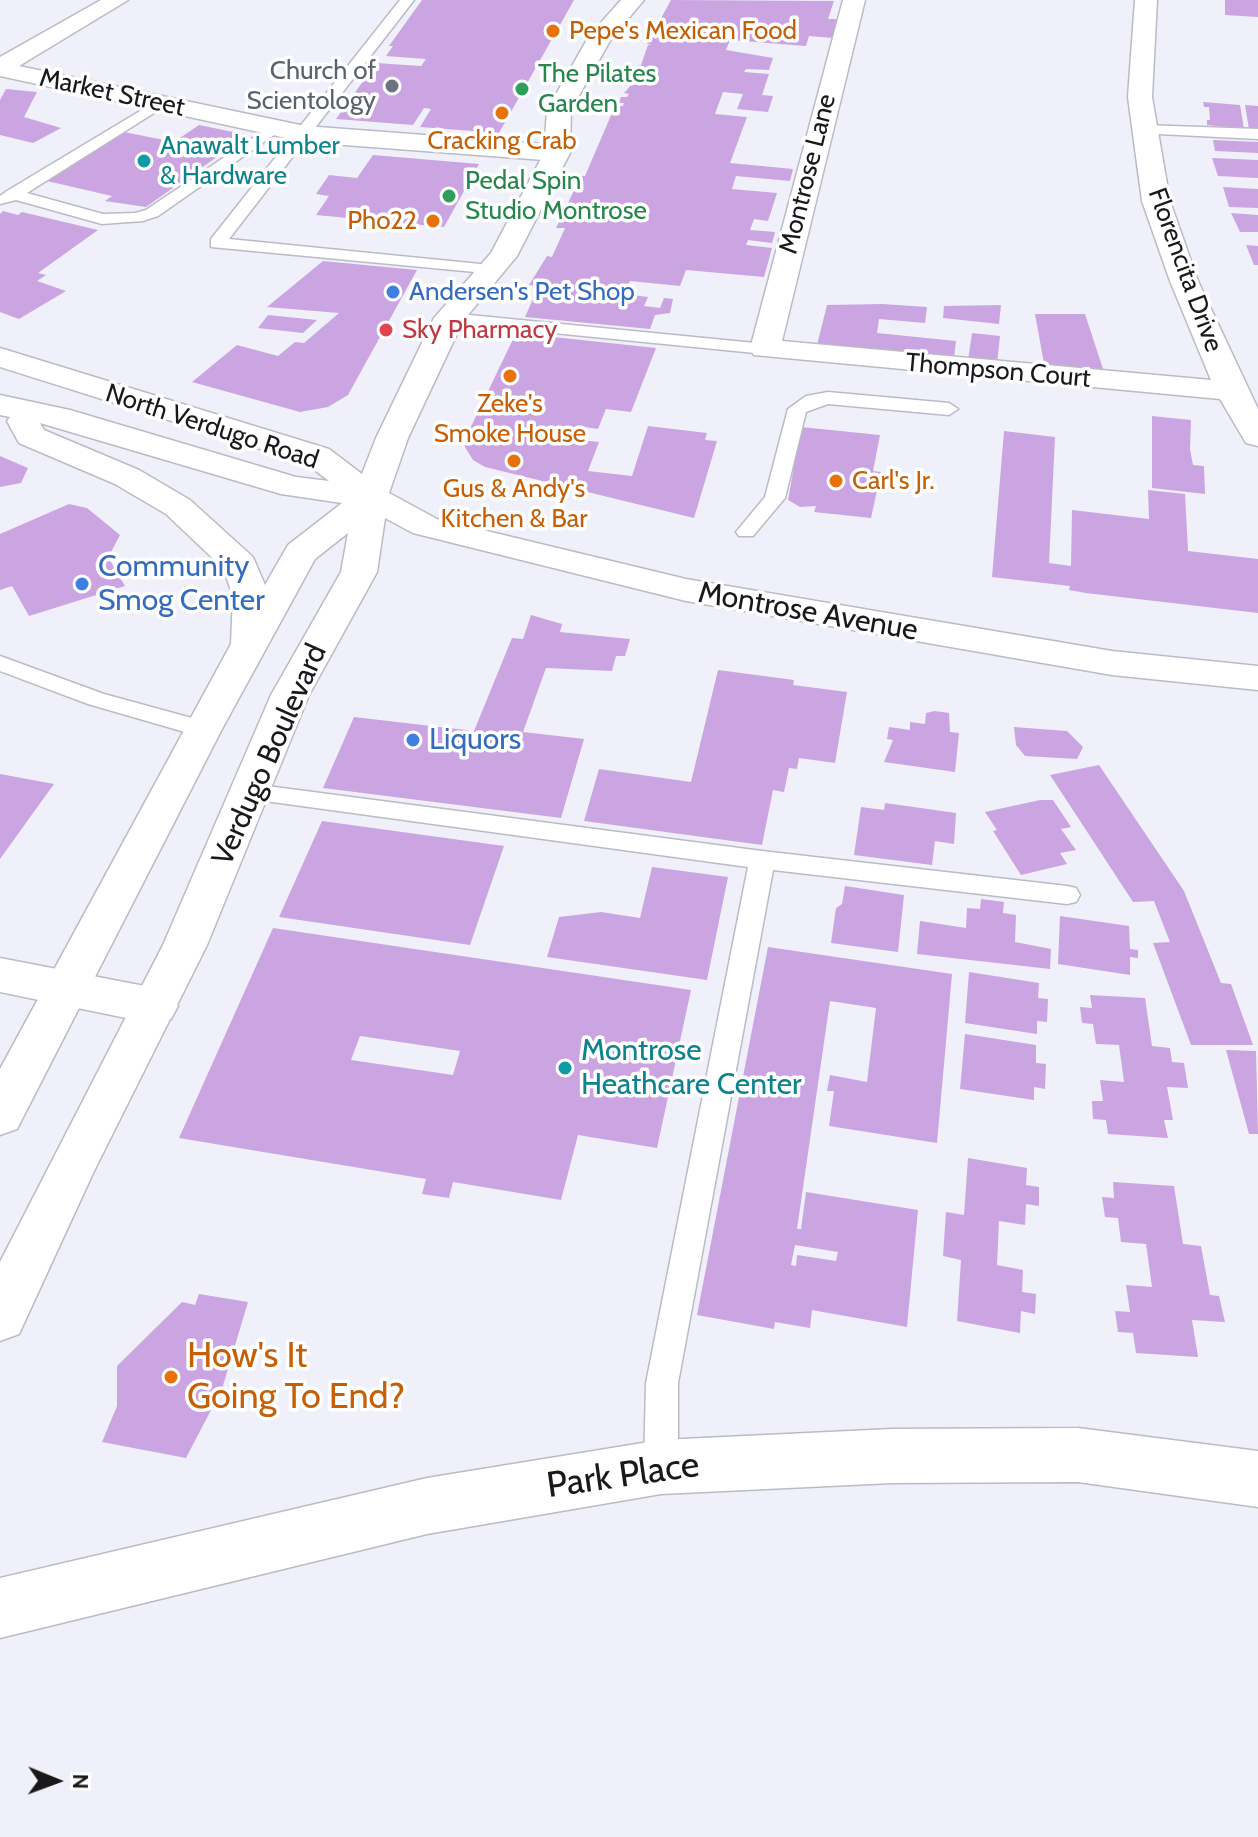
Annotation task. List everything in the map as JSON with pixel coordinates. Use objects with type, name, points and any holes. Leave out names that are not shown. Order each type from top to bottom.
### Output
[{"type":"street","points":[[0,68],[117,0]]},
{"type":"street","points":[[371,497],[392,438],[449,318],[503,256],[557,153],[559,110],[601,36],[633,0]]},
{"type":"street","name":"Montrose Lane","points":[[765,349],[854,0]]},
{"type":"street","name":"Florencita Drive","points":[[1146,0],[1139,66],[1143,130],[1160,214],[1184,281],[1231,391],[1258,435]]},
{"type":"street","name":"Market Street","points":[[0,68],[305,134],[557,153]]},
{"type":"street","name":"Thompson Court","points":[[765,349],[1231,391]]},
{"type":"street","name":"North Verdugo Road","points":[[0,357],[317,456],[371,497]]},
{"type":"street","points":[[65,379],[9,408],[31,436],[127,477],[178,507],[213,536],[240,565],[251,596],[250,645]]},
{"type":"street","name":"North Verdugo Road","points":[[9,408],[59,417],[293,487],[371,497]]},
{"type":"street","name":"Verdugo Boulevard","points":[[0,1115],[202,729],[301,553],[371,497]]},
{"type":"street","name":"Verdugo Boulevard","points":[[0,1317],[71,1168],[155,1006],[252,792],[290,695],[359,572],[371,497]]},
{"type":"street","name":"Montrose Avenue","points":[[371,497],[425,526],[686,590],[1097,661],[1258,678]]},
{"type":"street","points":[[0,975],[155,1006]]},
{"type":"street","name":"Park Place","points":[[0,1608],[427,1506],[661,1467],[892,1456],[1078,1455],[1258,1479]]},
{"type":"lane","points":[[407,0],[217,243],[490,270]]},
{"type":"lane","points":[[6,198],[160,103]]},
{"type":"lane","points":[[6,198],[102,219],[137,218],[152,213],[277,128]]},
{"type":"lane","points":[[1143,130],[1258,134]]},
{"type":"lane","points":[[449,318],[765,349]]},
{"type":"lane","points":[[746,532],[775,498],[797,409],[813,400],[828,398],[949,409]]},
{"type":"lane","points":[[0,663],[96,699],[202,729]]},
{"type":"lane","points":[[252,792],[762,860],[1067,895]]},
{"type":"lane","points":[[661,1467],[662,1383],[762,860]]},
{"type":"building","points":[[422,0],[574,0],[499,133],[420,127],[431,109],[424,108],[413,125],[336,119],[376,63],[421,66],[426,59],[386,56],[393,46],[389,46]]},
{"type":"building","points":[[671,0],[834,1],[828,19],[838,19],[833,38],[809,36],[806,46],[730,40],[726,50],[773,58],[769,70],[746,69],[744,72],[769,74],[762,95],[773,96],[768,112],[737,109],[743,94],[723,92],[715,114],[747,117],[730,163],[793,169],[790,181],[736,176],[732,189],[777,193],[768,221],[754,219],[750,230],[775,232],[772,243],[748,240],[746,245],[772,248],[764,277],[686,270],[680,286],[630,281],[624,294],[648,297],[644,306],[660,308],[664,298],[673,299],[670,313],[655,315],[650,329],[525,317],[539,286],[529,285],[547,256],[552,257],[565,228],[556,228],[581,176],[585,176],[615,106],[623,106],[624,103],[619,103],[621,97],[627,97],[629,94],[624,93],[632,84],[626,84],[631,76],[636,76],[637,65],[641,65],[648,45],[652,44],[647,44]]},
{"type":"building","points":[[1225,0],[1258,0],[1258,17],[1225,15]]},
{"type":"building","points":[[6,89],[37,92],[24,117],[61,128],[33,143],[0,135],[0,100]]},
{"type":"building","points":[[1203,102],[1240,105],[1244,129],[1207,125],[1207,120],[1210,120],[1209,107],[1204,107]]},
{"type":"building","points":[[1245,105],[1258,106],[1258,129],[1249,129]]},
{"type":"building","name":"Anawalt Lumber & Hardware","points":[[199,125],[248,135],[146,207],[105,201],[112,196],[47,181],[124,132],[174,142]]},
{"type":"building","points":[[1213,140],[1258,142],[1258,153],[1215,151]]},
{"type":"building","points":[[373,155],[479,164],[444,227],[316,215],[329,196],[316,194],[329,175],[357,178]]},
{"type":"building","points":[[1212,158],[1258,160],[1258,178],[1218,176]]},
{"type":"building","points":[[1223,187],[1258,189],[1258,208],[1229,207]]},
{"type":"building","name":"Anawalt Lumber & Hardware","points":[[3,211],[18,215],[22,212],[98,230],[38,273],[46,275],[37,281],[66,291],[19,319],[0,312],[0,214]]},
{"type":"building","points":[[1231,213],[1258,215],[1258,232],[1240,232]]},
{"type":"building","points":[[1246,245],[1258,246],[1258,265],[1254,265]]},
{"type":"building","points":[[323,261],[417,270],[348,395],[328,407],[300,412],[192,382],[237,345],[278,356],[295,342],[304,343],[339,313],[267,307]]},
{"type":"building","points":[[827,305],[927,307],[925,323],[879,319],[877,333],[956,341],[954,358],[817,345]]},
{"type":"building","points":[[1001,305],[999,324],[943,318],[944,306]]},
{"type":"building","points":[[1035,314],[1085,314],[1104,372],[1045,369]]},
{"type":"building","points":[[268,315],[317,320],[303,333],[258,328]]},
{"type":"building","points":[[516,333],[656,348],[631,412],[606,409],[598,429],[584,427],[579,440],[599,442],[588,471],[632,476],[648,426],[707,433],[705,440],[717,441],[694,518],[485,467],[473,460],[465,447],[466,437]]},
{"type":"building","points":[[972,333],[1000,336],[997,363],[968,360]]},
{"type":"building","points":[[1152,416],[1191,420],[1193,465],[1204,466],[1205,494],[1152,488]]},
{"type":"building","name":"Carl's Jr.","points":[[801,427],[880,435],[873,471],[881,472],[871,518],[814,512],[816,506],[800,507],[788,500]]},
{"type":"building","points":[[1004,431],[1055,437],[1049,563],[1071,566],[1072,510],[1149,519],[1148,490],[1185,494],[1188,551],[1258,559],[1258,613],[1086,593],[1069,590],[1070,586],[992,577]]},
{"type":"building","points":[[0,456],[28,468],[21,483],[0,487]]},
{"type":"building","points":[[69,504],[87,508],[120,535],[111,552],[113,555],[108,557],[125,586],[29,616],[12,586],[0,590],[0,534]]},
{"type":"building","points":[[531,615],[562,624],[560,632],[630,639],[625,656],[616,656],[612,671],[546,668],[523,732],[584,739],[561,818],[323,788],[354,717],[474,731],[512,638],[523,639]]},
{"type":"building","points":[[718,670],[794,680],[793,685],[847,692],[835,763],[799,758],[797,769],[789,768],[784,792],[773,790],[762,845],[584,821],[599,769],[691,782]]},
{"type":"building","points":[[926,713],[949,713],[950,732],[959,733],[955,772],[884,762],[893,740],[887,739],[889,727],[910,730],[910,722],[925,724]]},
{"type":"building","points":[[1014,727],[1067,731],[1083,747],[1077,759],[1025,756],[1016,745]]},
{"type":"building","points":[[1099,765],[1184,891],[1221,983],[1231,984],[1253,1045],[1191,1045],[1153,943],[1170,942],[1154,901],[1133,902],[1050,775]]},
{"type":"building","points":[[0,774],[54,784],[0,859]]},
{"type":"building","points":[[1053,800],[1071,827],[1061,829],[1076,850],[1060,853],[1067,864],[1021,875],[993,831],[997,830],[985,812]]},
{"type":"building","points":[[885,803],[956,813],[954,844],[935,841],[932,865],[854,855],[861,807],[884,810]]},
{"type":"building","points":[[322,821],[504,846],[470,945],[279,917]]},
{"type":"building","points":[[652,867],[728,877],[707,980],[547,957],[559,917],[601,912],[640,918]]},
{"type":"building","points":[[845,886],[904,895],[898,952],[831,943],[836,908],[842,904]]},
{"type":"building","points":[[981,899],[1004,902],[1003,913],[1016,915],[1015,942],[1051,949],[1050,969],[917,954],[920,921],[966,928],[967,908],[980,909]]},
{"type":"building","points":[[1060,916],[1129,926],[1130,949],[1138,950],[1138,958],[1130,957],[1130,975],[1058,964]]},
{"type":"building","name":"Montrose Heathcare Center","points":[[273,928],[691,990],[657,1148],[578,1135],[561,1200],[453,1182],[449,1198],[422,1194],[426,1179],[179,1138]],"holes":[[[360,1036],[460,1051],[453,1075],[351,1060]]]},
{"type":"building","points":[[768,947],[952,974],[937,1143],[829,1126],[834,1091],[827,1091],[830,1075],[867,1082],[876,1008],[830,1001],[797,1229],[801,1229],[806,1192],[918,1210],[907,1327],[812,1310],[810,1328],[775,1322],[774,1329],[697,1315]],"holes":[[[795,1245],[838,1252],[836,1261],[797,1255],[796,1266],[791,1265]]]},
{"type":"building","points":[[969,972],[1039,983],[1038,998],[1048,999],[1047,1022],[1037,1021],[1037,1034],[965,1023]]},
{"type":"building","points":[[1090,995],[1145,998],[1152,1046],[1170,1048],[1172,1062],[1184,1063],[1188,1088],[1167,1087],[1173,1120],[1164,1120],[1168,1138],[1108,1134],[1106,1120],[1093,1119],[1092,1101],[1103,1101],[1100,1080],[1124,1082],[1119,1045],[1096,1044],[1093,1024],[1082,1023],[1080,1007],[1092,1008]]},
{"type":"building","points":[[965,1034],[1036,1045],[1036,1063],[1046,1064],[1045,1089],[1034,1087],[1034,1100],[960,1089]]},
{"type":"building","points":[[1226,1050],[1256,1051],[1258,1134],[1249,1134]]},
{"type":"building","points":[[968,1158],[1027,1168],[1026,1185],[1039,1187],[1039,1206],[1026,1204],[1025,1225],[999,1221],[997,1265],[1023,1270],[1022,1292],[1036,1294],[1035,1314],[1021,1311],[1020,1333],[957,1321],[961,1260],[943,1256],[946,1212],[964,1215]]},
{"type":"building","points":[[1113,1182],[1174,1186],[1183,1244],[1201,1246],[1210,1295],[1219,1296],[1225,1322],[1192,1320],[1198,1357],[1136,1353],[1133,1333],[1118,1332],[1115,1311],[1130,1312],[1126,1285],[1152,1287],[1146,1244],[1121,1242],[1118,1218],[1105,1217],[1102,1197],[1114,1198]]},
{"type":"building","name":"How's It Going To End?","points":[[199,1294],[248,1302],[222,1389],[186,1458],[102,1442],[117,1406],[117,1366],[182,1302],[195,1305]]},
{"type":"place","name":"Pepe's Mexican Food","points":[[553,31]]},
{"type":"place","name":"Church of Scientology","points":[[392,86]]},
{"type":"place","name":"The Pilates Garden","points":[[522,89]]},
{"type":"place","name":"Cracking Crab","points":[[502,113]]},
{"type":"place","name":"Anawalt Lumber & Hardware","points":[[144,161]]},
{"type":"place","name":"Pedal Spin Studio Montrose","points":[[449,196]]},
{"type":"place","name":"Pho22","points":[[433,221]]},
{"type":"place","name":"Andersen's Pet Shop","points":[[393,292]]},
{"type":"place","name":"Sky Pharmacy","points":[[386,330]]},
{"type":"place","name":"Zeke's Smoke House","points":[[510,376]]},
{"type":"place","name":"Gus & Andy's Kitchen & Bar","points":[[514,461]]},
{"type":"place","name":"Carl's Jr.","points":[[836,481]]},
{"type":"place","name":"Community Smog Center","points":[[82,584]]},
{"type":"place","name":"Liquors","points":[[413,740]]},
{"type":"place","name":"Montrose Heathcare Center","points":[[565,1068]]},
{"type":"place","name":"How's It Going To End?","points":[[171,1377]]}]
